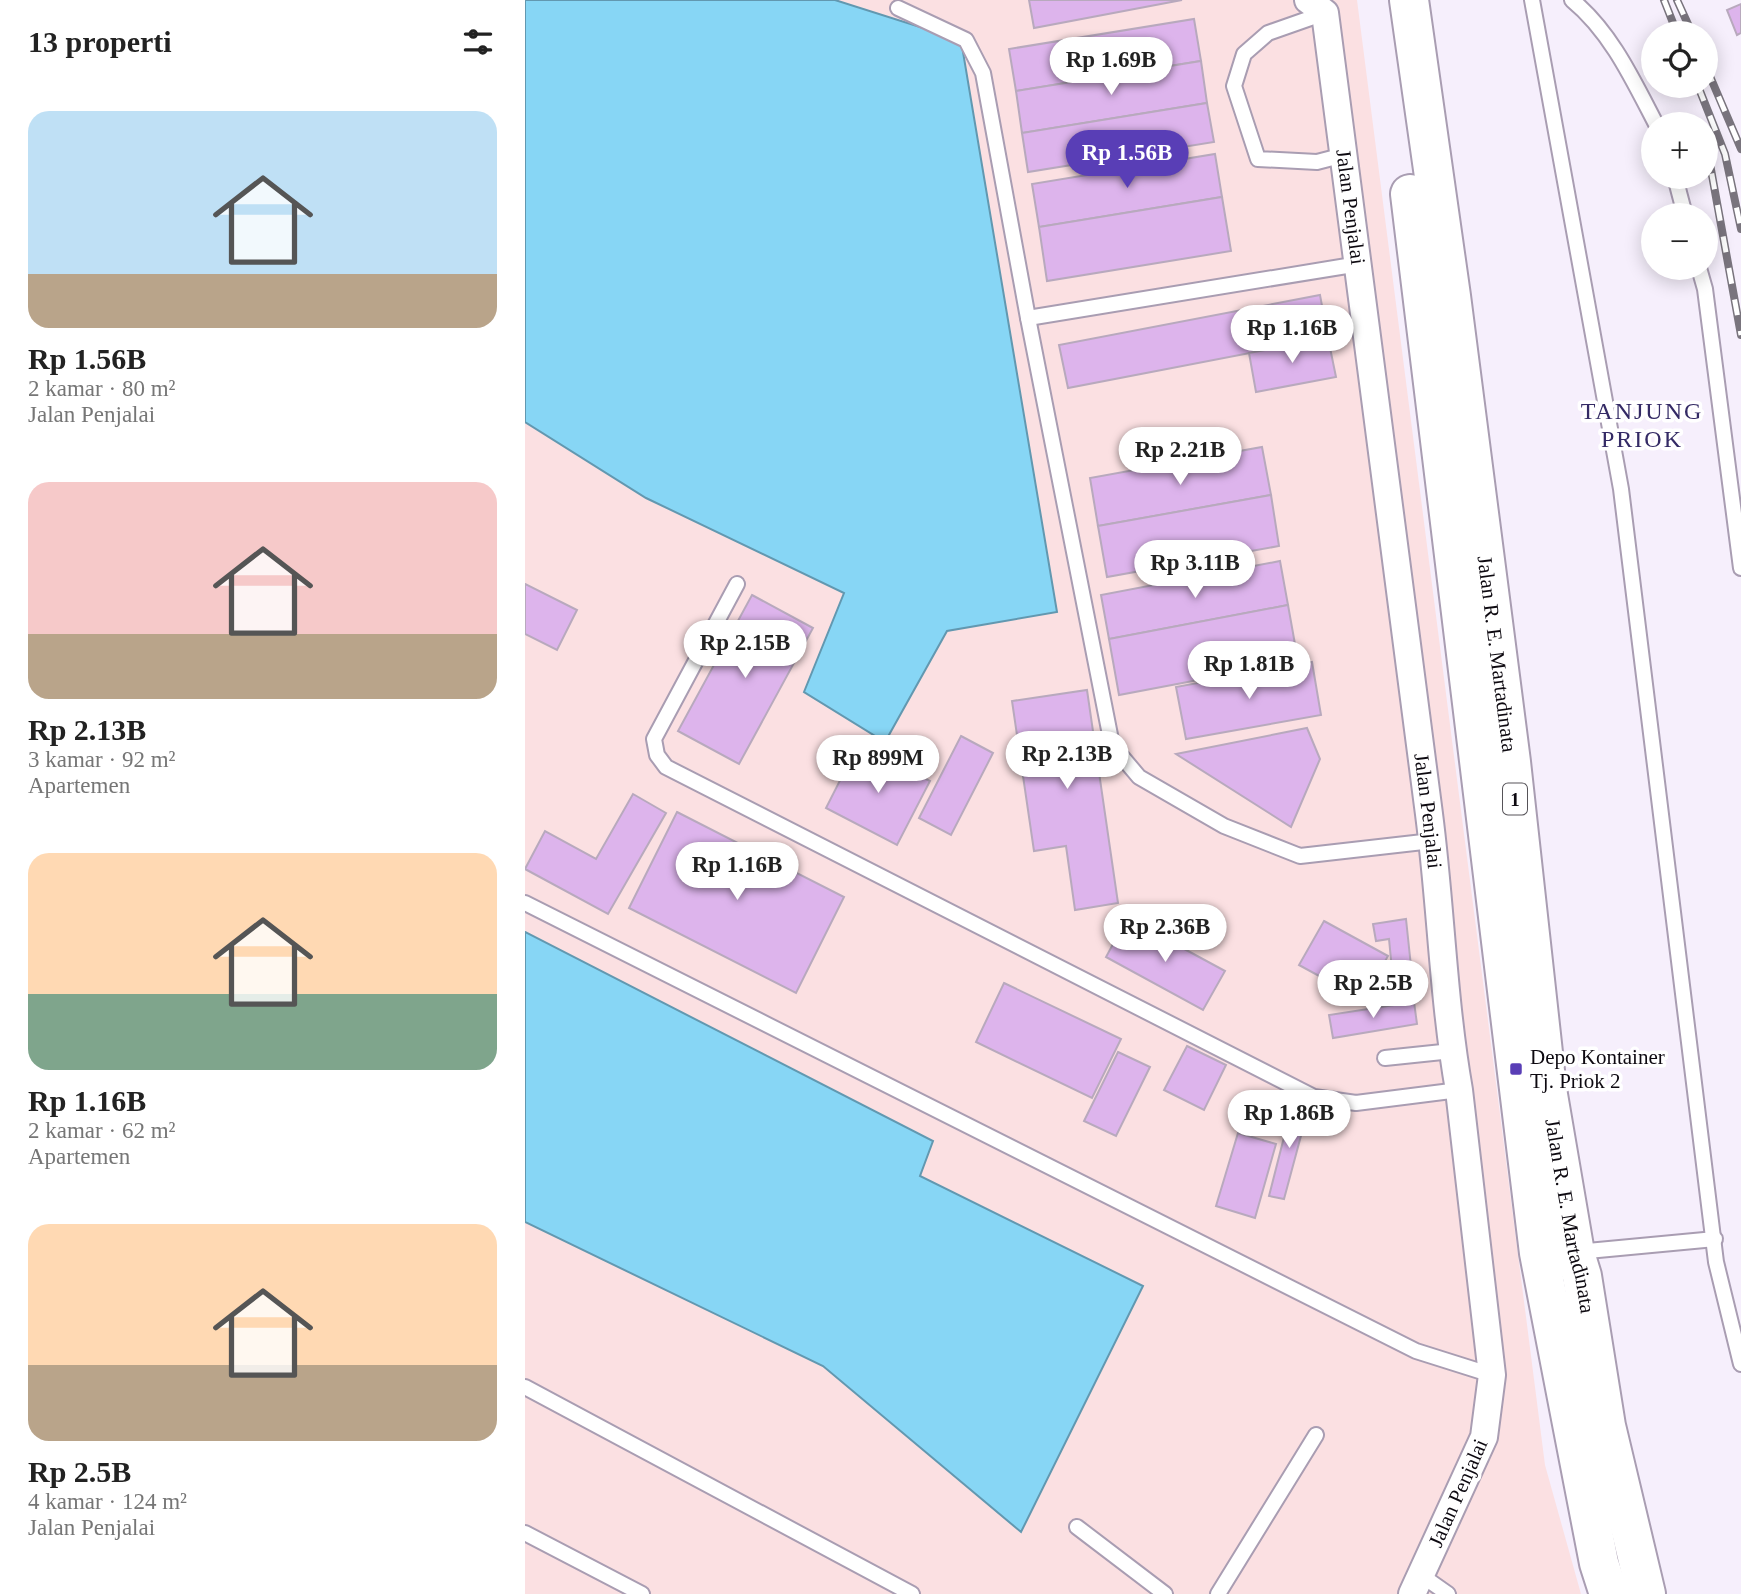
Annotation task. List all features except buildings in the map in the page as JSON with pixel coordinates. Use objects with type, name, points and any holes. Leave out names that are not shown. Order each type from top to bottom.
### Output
[{"type":"highway","name":"Jalan R. E. Martadinata","points":[[1384,0],[1462,610],[1557,1253],[1599,1563],[1609,1594]]},
{"type":"highway","name":"Jalan R. E. Martadinata","points":[[1409,0],[1451,296],[1511,762],[1547,1089],[1557,1253],[1582,1276],[1606,1426],[1646,1594]]},
{"type":"street","name":"Jalan Penjalai","points":[[1319,4],[1359,264],[1432,841],[1452,1051],[1459,1090],[1492,1375],[1485,1437],[1417,1585]]},
{"type":"lane","points":[[1532,0],[1621,489],[1716,1262],[1741,1364]]},
{"type":"lane","points":[[1572,0],[1585,11],[1625,63],[1650,112]]},
{"type":"lane","points":[[1319,4],[1268,33],[1244,54],[1234,86],[1258,159],[1317,162],[1344,155]]},
{"type":"lane","points":[[898,8],[966,40],[983,73],[1112,745],[1139,777],[1224,826],[1300,856],[1432,841]]},
{"type":"lane","points":[[1028,318],[1359,264]]},
{"type":"lane","points":[[1702,280],[1741,568]]},
{"type":"lane","points":[[737,584],[654,739],[657,755],[666,767],[1314,1097],[1356,1103],[1459,1090]]},
{"type":"lane","points":[[525,903],[1416,1350],[1492,1375]]},
{"type":"lane","points":[[1385,1058],[1452,1051]]},
{"type":"lane","points":[[1557,1253],[1715,1239]]},
{"type":"lane","points":[[525,1387],[912,1594]]},
{"type":"lane","points":[[1218,1594],[1316,1435]]},
{"type":"lane","points":[[1077,1527],[1165,1594]]},
{"type":"lane","points":[[525,1533],[642,1594]]},
{"type":"lane","points":[[1417,1585],[1448,1594]]},
{"type":"shaded area","points":[[835,0],[1357,0],[1545,1465],[1581,1594],[525,1594],[525,1222],[823,1366],[1020,1531],[1143,1286],[920,1175],[933,1140],[525,932],[525,422],[646,498],[845,593],[804,692],[885,742],[947,630],[1057,611]]},
{"type":"water","points":[[525,0],[835,0],[961,40],[1057,612],[947,631],[885,742],[804,692],[844,593],[646,498],[525,422]]},
{"type":"water","points":[[525,932],[933,1141],[920,1176],[1143,1286],[1021,1532],[823,1366],[525,1222]]},
{"type":"railway","points":[[1664,0],[1672,21]]},
{"type":"railway","points":[[1677,0],[1687,21]]},
{"type":"railway","points":[[1718,95],[1741,149]]},
{"type":"railway","points":[[1703,98],[1725,154],[1741,229]]},
{"type":"railway","points":[[1715,189],[1741,335]]},
{"type":"place","name":"Depo Kontainer Tj. Priok 2","points":[[1516,1069]]},
{"type":"district","name":"TANJUNG PRIOK","points":[[1642,425]]}]
